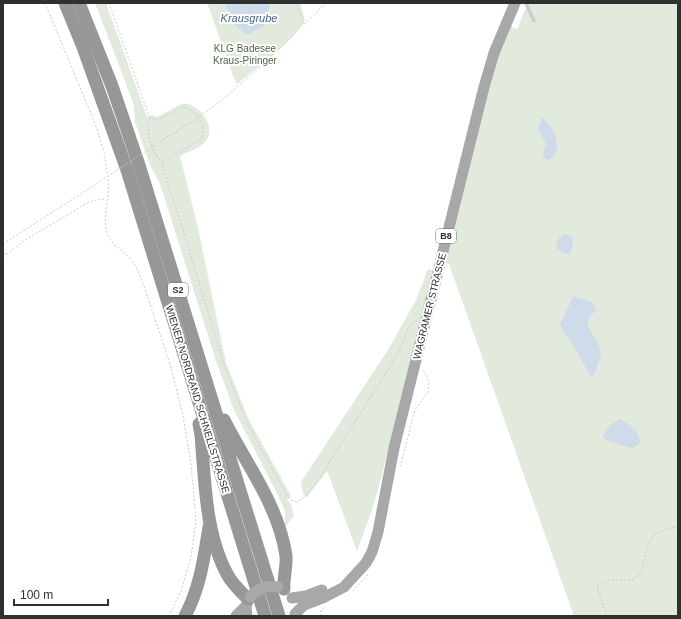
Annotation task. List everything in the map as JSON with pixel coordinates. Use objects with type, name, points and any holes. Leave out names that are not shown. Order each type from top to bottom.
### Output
[{"type":"highway","name":"WIENER NORDRAND SCHNELLSTRASSE","points":[[65,3],[83,46],[127,170],[279,616]]},
{"type":"highway","name":"WIENER NORDRAND SCHNELLSTRASSE","points":[[79,3],[112,86],[138,162],[266,616]]},
{"type":"highway","points":[[248,605],[230,580],[225,570],[210,522],[201,435],[197,414],[204,397],[220,408],[228,427],[268,500],[278,525],[284,550],[286,565],[283,580],[285,591]]},
{"type":"highway","points":[[185,616],[196,592],[201,575],[210,522]]},
{"type":"main road","name":"WAGRAMER STRASSE","points":[[324,593],[344,587],[366,563],[372,552],[378,532],[388,474],[484,87],[494,53],[515,3]]},
{"type":"main road","name":"B8","points":[[236,616],[248,605],[254,592],[261,587],[270,586],[306,596],[324,593]]},
{"type":"main road","name":"B8","points":[[285,591],[294,606],[294,615]]},
{"type":"main road","name":"B8","points":[[294,615],[304,605],[324,593]]},
{"type":"lane","points":[[526,3],[534,21]]},
{"type":"path","points":[[45,3],[96,126],[104,152],[109,185],[105,220],[107,234],[113,243],[129,257],[149,300],[171,367],[183,415],[191,463],[196,522],[191,557],[181,591],[169,616]]},
{"type":"path","points":[[109,3],[149,116],[157,120],[183,107],[190,109],[203,126],[201,139],[162,162]]},
{"type":"path","points":[[296,3],[304,25]]},
{"type":"path","points":[[3,244],[197,118],[239,86],[285,45],[326,3]]},
{"type":"path","points":[[151,118],[148,124],[149,138],[156,156],[162,162],[224,364],[247,423],[291,500],[297,502],[305,497],[317,482],[400,352],[408,328],[416,320],[425,321]]},
{"type":"path","points":[[3,257],[24,241],[85,204],[99,199],[107,200]]},
{"type":"path","points":[[3,249],[6,254]]},
{"type":"path","points":[[607,616],[598,591],[598,585],[607,579],[624,581],[636,578],[642,571],[647,547],[653,536],[659,532],[678,526]]},
{"type":"green space","points":[[95,3],[106,3],[147,117],[153,115],[156,117],[180,105],[187,104],[198,109],[209,125],[208,136],[205,142],[197,148],[180,156],[198,228],[226,363],[249,420],[291,496],[287,499],[291,504],[294,516],[285,527],[285,511],[234,410],[218,367],[160,184],[150,165],[135,122],[134,106]]},
{"type":"green space","name":"KLG Badesee Kraus-Piringer","points":[[207,3],[225,3],[233,22],[247,35],[270,5],[269,3],[300,3],[305,20],[283,47],[237,84]]},
{"type":"green space","points":[[528,3],[678,3],[678,616],[574,616],[449,264],[445,263],[487,88],[508,25],[517,29]]},
{"type":"green space","points":[[428,269],[432,271],[428,294],[380,482],[373,507],[357,551],[327,471],[307,497],[303,494],[301,482],[388,350],[416,300]]},
{"type":"water","name":"Krausgrube","points":[[225,3],[269,3],[270,5],[263,27],[247,35],[233,22]]},
{"type":"water","points":[[542,117],[553,131],[557,143],[556,152],[551,159],[548,160],[544,158],[543,154],[546,144],[538,129]]},
{"type":"water","points":[[564,234],[572,236],[573,245],[569,255],[563,253],[557,248],[558,240]]},
{"type":"water","points":[[573,297],[591,303],[594,305],[596,311],[590,316],[588,321],[591,332],[600,348],[601,356],[596,371],[591,377],[560,325]]},
{"type":"water","points":[[621,419],[637,432],[640,442],[638,445],[632,448],[607,441],[603,435],[611,426]]}]
